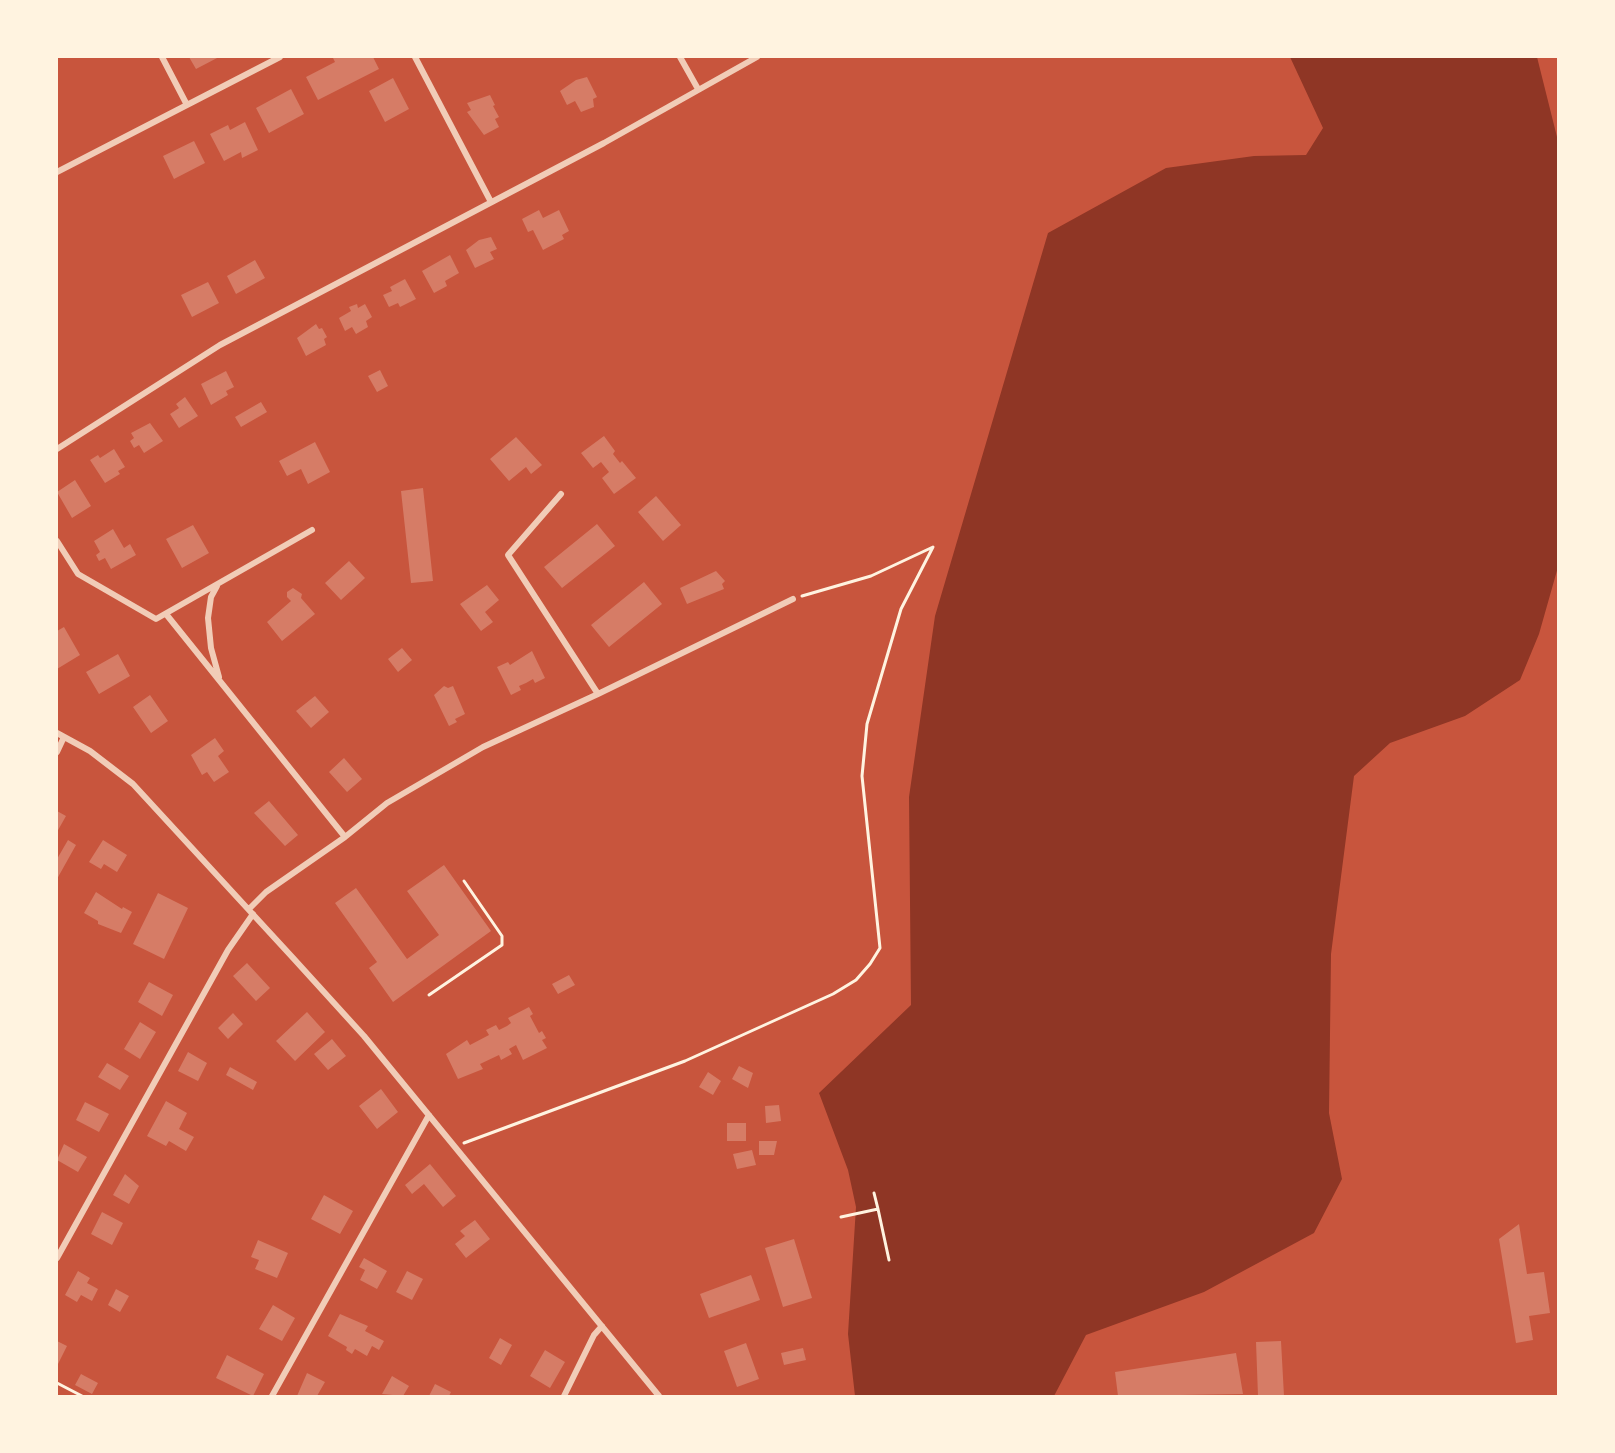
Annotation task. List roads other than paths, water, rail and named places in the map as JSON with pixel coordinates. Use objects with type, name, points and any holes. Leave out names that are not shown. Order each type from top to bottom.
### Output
[{"type":"street","points":[[162,57],[187,105]]},
{"type":"street","points":[[57,172],[280,57]]},
{"type":"street","points":[[415,57],[491,202]]},
{"type":"street","points":[[680,57],[698,89]]},
{"type":"street","points":[[57,449],[220,345],[604,143],[757,57]]},
{"type":"street","points":[[561,494],[508,555],[598,694]]},
{"type":"street","points":[[57,541],[78,574],[156,619],[312,530]]},
{"type":"street","points":[[218,584],[211,597],[208,618],[211,648],[220,681]]},
{"type":"street","points":[[57,1258],[228,950],[266,892],[345,837],[387,803],[483,747],[598,694],[793,598]]},
{"type":"street","points":[[166,614],[345,837]]},
{"type":"street","points":[[57,733],[90,751],[133,784],[364,1036],[659,1396]]},
{"type":"street","points":[[57,752],[64,737]]},
{"type":"street","points":[[272,1396],[429,1115]]},
{"type":"street","points":[[564,1396],[602,1326]]}]
